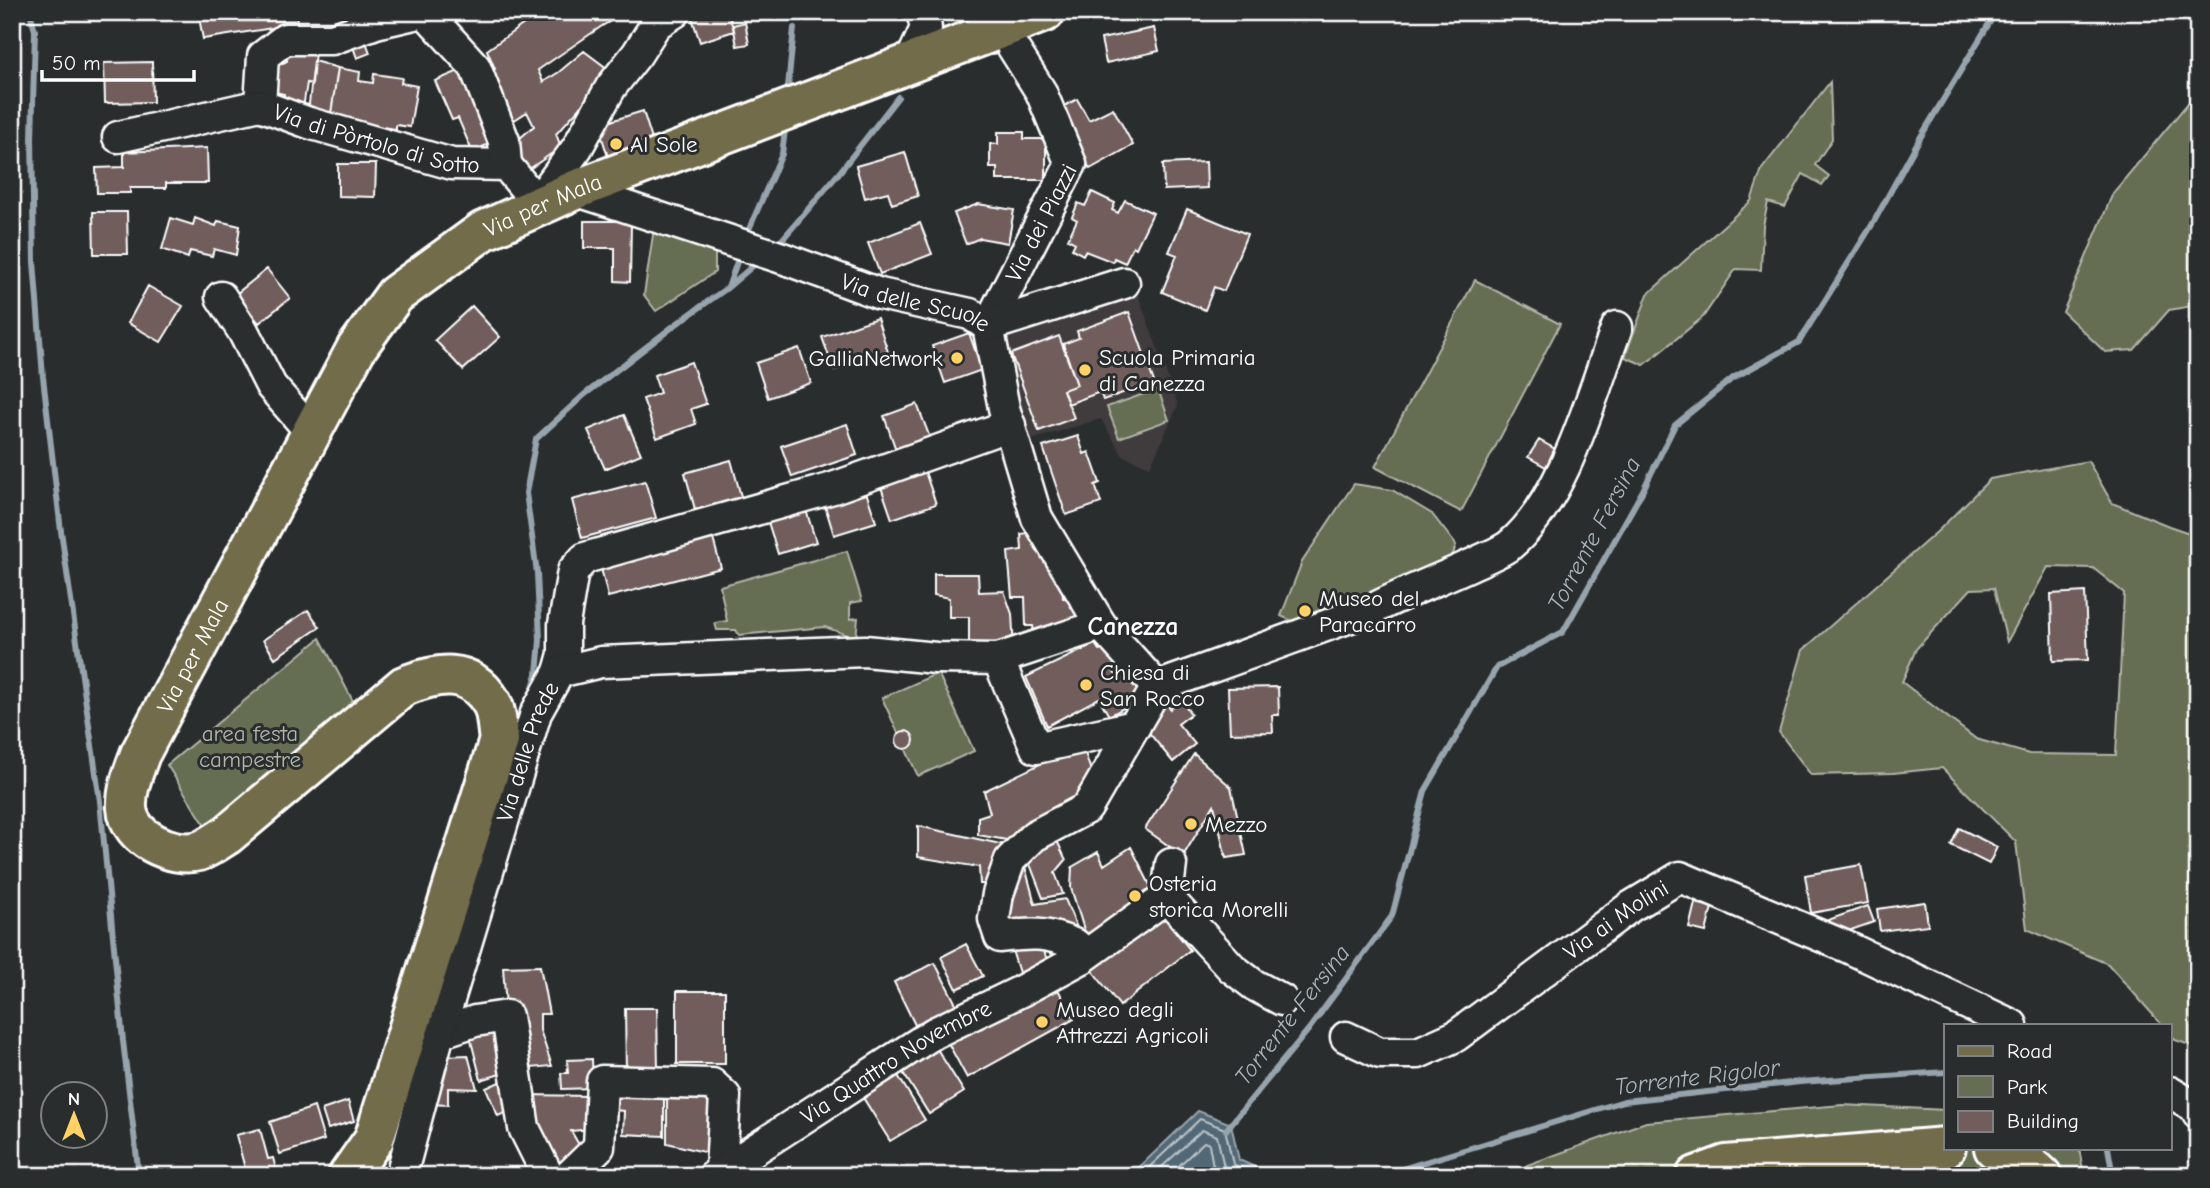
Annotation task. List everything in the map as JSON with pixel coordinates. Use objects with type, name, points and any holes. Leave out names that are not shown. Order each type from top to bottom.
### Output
[{"type":"main road","name":"Via per Mala","points":[[348,1176],[374,1139],[499,740],[492,704],[476,685],[457,676],[431,675],[404,686],[227,835],[200,851],[176,853],[153,844],[138,831],[127,810],[130,784],[139,754],[310,430],[356,349],[395,295],[483,231],[575,190],[1045,12]]},
{"type":"main road","points":[[1696,1176],[1726,1165],[1944,1147]]},
{"type":"main road","points":[[2001,1150],[2014,1154],[2042,1176]]},
{"type":"street","name":"Via di Pòrtolo di Sotto","points":[[506,165],[452,164],[309,123],[260,105],[263,56],[285,39],[332,39],[376,23],[424,12],[475,67],[504,141],[506,165],[525,188],[533,208]]},
{"type":"street","points":[[533,208],[577,148],[611,87],[656,24],[675,12]]},
{"type":"street","points":[[909,65],[929,18]]},
{"type":"street","name":"Via dei Piazzi","points":[[988,326],[1071,164],[1041,92],[1012,46]]},
{"type":"street","points":[[118,137],[260,105]]},
{"type":"street","name":"Via delle Scuole","points":[[575,190],[785,259],[880,294],[970,314],[988,326],[1010,425],[1037,518],[1101,625],[1157,687]]},
{"type":"street","points":[[988,326],[1124,283]]},
{"type":"street","points":[[221,298],[243,331],[271,386],[310,430]]},
{"type":"street","points":[[1082,958],[1076,945],[1051,936],[1034,933],[1000,937],[994,919],[998,894],[1010,860],[1034,836],[1087,808],[1157,687],[1375,608],[1508,546],[1528,526],[1561,478],[1617,327]]},
{"type":"street","points":[[559,672],[564,654],[564,624],[573,571],[585,558],[832,488],[1010,425]]},
{"type":"street","points":[[1101,625],[998,659],[1036,748],[1135,726]]},
{"type":"street","name":"Via delle Prede","points":[[401,1176],[439,1034],[536,713],[559,672],[601,662],[852,652],[998,659]]},
{"type":"street","points":[[1171,864],[1167,897],[1232,968],[1254,985],[1282,1000]]},
{"type":"street","name":"Via ai Molini","points":[[1346,1037],[1380,1053],[1418,1053],[1456,1036],[1630,908],[1680,877],[1847,947],[2010,1024]]},
{"type":"street","name":"Via Quattro Novembre","points":[[718,1173],[934,1033],[1082,958],[1167,897]]},
{"type":"street","points":[[439,1034],[475,1021],[507,1016],[524,1128],[548,1176]]},
{"type":"street","points":[[569,1176],[599,1147],[602,1081],[712,1084],[725,1096],[718,1173]]},
{"type":"street","points":[[2172,1093],[2195,1107],[2198,1113]]},
{"type":"shaded area","name":"Scuola Primaria di Canezza","points":[[1136,289],[1178,405],[1150,467],[1123,456],[1101,419],[1024,442],[996,335]]},
{"type":"green space","points":[[1830,82],[1832,139],[1815,165],[1829,176],[1822,185],[1803,174],[1785,207],[1768,202],[1763,226],[1761,270],[1736,269],[1703,317],[1644,365],[1625,357],[1648,294],[1751,201],[1762,169]]},
{"type":"green space","points":[[2198,91],[2198,305],[2169,310],[2134,350],[2105,352],[2063,312],[2113,193]]},
{"type":"green space","points":[[654,228],[715,247],[715,272],[656,311],[644,295]]},
{"type":"green space","points":[[1475,280],[1560,324],[1461,512],[1375,467]]},
{"type":"green space","points":[[1158,389],[1169,420],[1119,438],[1107,407]]},
{"type":"green space","points":[[2088,461],[2112,503],[2198,536],[2198,1048],[2175,1040],[2172,1036],[2172,1024],[2161,1024],[2108,964],[2027,929],[2016,842],[1942,768],[1893,773],[1811,775],[1779,732],[1803,650],[1939,530],[1990,479]],"holes":[[[2048,567],[2093,568],[2124,593],[2116,755],[2029,754],[1976,739],[1902,682],[1916,649],[1971,589],[1994,588],[2007,642]]]},
{"type":"green space","points":[[1354,484],[1392,490],[1432,514],[1456,545],[1450,563],[1300,625],[1281,616],[1302,562]]},
{"type":"green space","points":[[847,551],[862,601],[850,603],[850,619],[858,618],[856,638],[825,627],[739,635],[736,630],[717,630],[715,623],[727,621],[720,586]]},
{"type":"green space","name":"area festa campestre","points":[[320,638],[354,703],[207,828],[167,765]]},
{"type":"green space","points":[[938,673],[974,751],[918,776],[882,698]]},
{"type":"green space","points":[[1842,1105],[1944,1110],[1944,1150],[2079,1150],[2084,1176],[1515,1176],[1527,1165],[1646,1122]]},
{"type":"water","points":[[1198,1111],[1231,1124],[1239,1160],[1275,1176],[1130,1176]]},
{"type":"building","points":[[198,12],[296,12],[297,24],[203,39]]},
{"type":"building","points":[[541,12],[627,12],[538,70],[543,82],[584,51],[612,72],[556,134],[561,147],[525,172],[512,145],[534,126],[527,112],[508,124],[486,76],[495,69],[487,50]]},
{"type":"building","points":[[690,12],[728,12],[734,31],[700,42]]},
{"type":"building","points":[[745,22],[749,44],[737,46],[733,25]]},
{"type":"building","points":[[1154,28],[1159,51],[1106,63],[1101,39]]},
{"type":"building","points":[[365,39],[370,53],[357,58],[352,44]]},
{"type":"building","points":[[315,51],[312,84],[307,83],[303,108],[284,105],[284,94],[275,92],[275,67],[287,61],[287,56]]},
{"type":"building","points":[[314,61],[338,68],[330,120],[308,112]]},
{"type":"building","points":[[152,62],[153,102],[105,103],[104,63]]},
{"type":"building","points":[[338,68],[360,72],[359,81],[373,83],[374,74],[402,78],[401,83],[417,86],[410,127],[396,125],[396,129],[330,120]]},
{"type":"building","points":[[466,68],[497,141],[472,151],[458,118],[452,120],[435,81]]},
{"type":"building","points":[[1077,99],[1089,120],[1113,108],[1133,145],[1090,169],[1057,110]]},
{"type":"building","points":[[643,111],[654,146],[609,160],[598,125]]},
{"type":"building","points":[[998,132],[1024,132],[1024,139],[1046,139],[1046,180],[997,180],[997,168],[990,168],[990,144],[998,144]]},
{"type":"building","points":[[207,148],[208,183],[166,183],[166,188],[130,188],[130,193],[97,193],[96,168],[124,167],[124,152]]},
{"type":"building","points":[[905,152],[918,196],[892,204],[888,192],[865,198],[856,166]]},
{"type":"building","points":[[1206,162],[1207,188],[1164,190],[1163,164]]},
{"type":"building","points":[[338,164],[376,164],[375,197],[338,196]]},
{"type":"building","points":[[1092,192],[1115,203],[1112,210],[1118,213],[1125,200],[1153,213],[1136,248],[1133,246],[1125,263],[1114,258],[1113,262],[1085,251],[1083,255],[1072,249],[1075,243],[1068,239],[1077,220],[1072,217],[1078,203],[1085,206]]},
{"type":"building","points":[[978,204],[1014,210],[1008,243],[980,238],[966,244],[954,213]]},
{"type":"building","points":[[1187,209],[1247,234],[1224,291],[1214,287],[1205,310],[1162,292],[1177,255],[1169,252]]},
{"type":"building","points":[[93,212],[127,212],[128,254],[94,254]]},
{"type":"building","points":[[171,218],[193,225],[195,218],[216,226],[218,221],[240,226],[236,255],[214,249],[212,256],[190,251],[188,258],[162,249]]},
{"type":"building","points":[[584,221],[631,221],[630,282],[615,281],[615,248],[584,248]]},
{"type":"building","points":[[920,223],[932,254],[880,274],[868,243]]},
{"type":"building","points":[[267,269],[290,298],[259,323],[236,294]]},
{"type":"building","points":[[148,286],[183,306],[161,342],[128,323]]},
{"type":"building","points":[[472,306],[500,337],[463,370],[435,340]]},
{"type":"building","points":[[1129,312],[1154,382],[1103,400],[1100,392],[1068,404],[1063,390],[1077,385],[1063,344],[1079,338],[1077,331]]},
{"type":"building","points":[[877,318],[888,352],[834,370],[822,337]]},
{"type":"building","name":"GalliaNetwork","points":[[969,333],[982,370],[945,383],[932,346]]},
{"type":"building","points":[[1059,336],[1077,385],[1063,390],[1074,418],[1039,431],[1011,354]]},
{"type":"building","points":[[799,348],[811,383],[768,398],[756,363]]},
{"type":"building","points":[[691,362],[706,404],[691,409],[696,424],[657,438],[643,399],[660,393],[654,375]]},
{"type":"building","points":[[917,404],[930,438],[896,450],[884,416]]},
{"type":"building","points":[[624,415],[641,454],[605,469],[588,430]]},
{"type":"building","points":[[847,424],[857,455],[792,477],[781,446]]},
{"type":"building","points":[[1078,436],[1084,454],[1089,452],[1100,483],[1095,485],[1101,503],[1066,515],[1043,447]]},
{"type":"building","points":[[1539,440],[1555,449],[1546,467],[1528,457]]},
{"type":"building","points":[[2198,443],[2198,471],[2193,470]]},
{"type":"building","points":[[731,460],[742,500],[696,513],[685,473]]},
{"type":"building","points":[[924,469],[936,504],[892,519],[880,484]]},
{"type":"building","points":[[645,481],[656,518],[582,538],[572,500]]},
{"type":"building","points":[[866,492],[876,522],[834,535],[825,506]]},
{"type":"building","points":[[806,510],[816,542],[778,554],[768,522]]},
{"type":"building","points":[[1041,531],[1061,577],[1063,598],[1080,598],[1092,622],[1035,643],[1033,626],[1026,626],[1025,597],[1012,597],[1008,552],[1022,550],[1021,534]]},
{"type":"building","points":[[712,535],[721,568],[608,597],[600,564]]},
{"type":"building","points":[[934,574],[978,574],[979,592],[1004,591],[1012,614],[1014,649],[969,649],[969,617],[949,617],[949,598],[934,595]]},
{"type":"building","points":[[2085,592],[2088,660],[2053,661],[2051,594]]},
{"type":"building","points":[[308,610],[320,627],[275,658],[263,640]]},
{"type":"building","name":"Chiesa di San Rocco","points":[[1095,644],[1099,650],[1108,645],[1121,663],[1111,668],[1120,681],[1129,675],[1144,689],[1142,698],[1109,716],[1099,698],[1047,726],[1026,677]]},
{"type":"building","points":[[1121,663],[1129,675],[1120,681],[1111,668]]},
{"type":"building","points":[[1278,687],[1279,715],[1272,715],[1273,732],[1230,733],[1228,688]]},
{"type":"building","points":[[1181,700],[1191,714],[1178,724],[1195,744],[1173,762],[1141,723],[1166,703],[1170,709]]},
{"type":"building","points":[[905,731],[911,734],[914,740],[911,746],[905,749],[899,746],[896,740],[899,734]]},
{"type":"building","points":[[1082,744],[1096,786],[1021,827],[1018,842],[978,835],[978,817],[990,813],[984,791]]},
{"type":"building","points":[[1194,754],[1231,787],[1246,855],[1226,858],[1214,805],[1183,856],[1145,829]]},
{"type":"building","points":[[918,826],[1005,845],[999,884],[980,884],[979,867],[918,857]]},
{"type":"building","points":[[1959,828],[1997,847],[1989,864],[1951,845]]},
{"type":"building","points":[[1053,832],[1066,860],[1055,873],[1063,894],[1043,898],[1025,851]]},
{"type":"building","points":[[1131,847],[1155,895],[1087,939],[1071,888],[1072,867],[1098,852],[1104,865]]},
{"type":"building","points":[[1024,863],[1035,904],[1065,899],[1077,928],[1056,932],[1007,930],[1012,867]]},
{"type":"building","points":[[1861,865],[1868,903],[1811,913],[1805,875]]},
{"type":"building","points":[[1925,902],[1928,925],[1880,931],[1877,909]]},
{"type":"building","points":[[1695,903],[1712,907],[1706,932],[1689,928]]},
{"type":"building","points":[[1868,906],[1874,922],[1834,936],[1828,920]]},
{"type":"building","points":[[1158,910],[1190,950],[1120,1006],[1088,965]]},
{"type":"building","points":[[1040,938],[1049,967],[1020,976],[1011,947]]},
{"type":"building","points":[[966,944],[983,976],[957,989],[941,957]]},
{"type":"building","points":[[935,963],[957,1006],[916,1027],[894,982]]},
{"type":"building","points":[[540,966],[549,1014],[540,1014],[540,1030],[552,1066],[521,1069],[506,1007],[503,967]]},
{"type":"building","points":[[1054,982],[1074,1019],[967,1078],[947,1041]]},
{"type":"building","points":[[677,991],[725,991],[725,1064],[677,1064]]},
{"type":"building","points":[[625,1008],[657,1008],[658,1071],[626,1072]]},
{"type":"building","points":[[504,1024],[513,1070],[481,1080],[469,1033]]},
{"type":"building","points":[[932,1041],[964,1092],[929,1114],[897,1063]]},
{"type":"building","points":[[468,1055],[477,1089],[448,1088],[448,1105],[430,1104],[430,1076],[445,1074],[445,1056]]},
{"type":"building","points":[[592,1059],[593,1088],[562,1089],[561,1073],[568,1073],[567,1060]]},
{"type":"building","points":[[897,1074],[925,1120],[890,1141],[862,1096]]},
{"type":"building","points":[[506,1079],[519,1107],[498,1116],[486,1088]]},
{"type":"building","points":[[612,1088],[664,1095],[664,1136],[623,1134],[624,1111],[613,1110]]},
{"type":"building","points":[[524,1095],[591,1096],[590,1129],[571,1131],[582,1150],[555,1176]]},
{"type":"building","points":[[667,1095],[712,1097],[708,1153],[667,1143]]},
{"type":"building","points":[[348,1101],[354,1121],[328,1129],[322,1110]]},
{"type":"building","points":[[314,1107],[324,1140],[280,1154],[270,1122]]},
{"type":"building","points":[[260,1129],[268,1159],[273,1158],[278,1176],[247,1176],[236,1135]]},
{"type":"waterway","points":[[30,12],[35,31],[32,139],[34,262],[43,377],[61,531],[100,801],[139,1176]]},
{"type":"waterway","name":"Torrente Fersina","points":[[1226,1130],[1309,1029],[1392,916],[1425,791],[1497,667],[1563,632],[1642,492],[1675,425],[1733,378],[1799,342],[1872,225],[1920,138],[1996,12]]},
{"type":"waterway","points":[[787,96],[794,28]]},
{"type":"waterway","points":[[775,248],[839,173],[898,97]]},
{"type":"waterway","points":[[746,236],[782,154],[785,130]]},
{"type":"waterway","points":[[729,285],[740,253]]},
{"type":"waterway","points":[[530,697],[537,674],[540,640],[537,573],[526,493],[536,439],[584,395],[727,288],[761,259]]},
{"type":"waterway","name":"Torrente Rigolor","points":[[1379,1176],[1624,1101],[1800,1082],[1944,1072]]},
{"type":"waterway","name":"Torrente Rigolor","points":[[2108,1150],[2113,1176]]},
{"type":"place","name":"Al Sole","points":[[616,144]]},
{"type":"place","name":"GalliaNetwork","points":[[957,358]]},
{"type":"place","name":"Scuola Primaria di Canezza","points":[[1085,370]]},
{"type":"place","name":"Museo del Paracarro","points":[[1305,611]]},
{"type":"place","name":"Chiesa di San Rocco","points":[[1086,685]]},
{"type":"place","name":"Mezzo","points":[[1191,824]]},
{"type":"place","name":"Osteria storica Morelli","points":[[1135,896]]},
{"type":"place","name":"Museo degli Attrezzi Agricoli","points":[[1042,1022]]},
{"type":"district","name":"Canezza","points":[[1133,627]]}]
